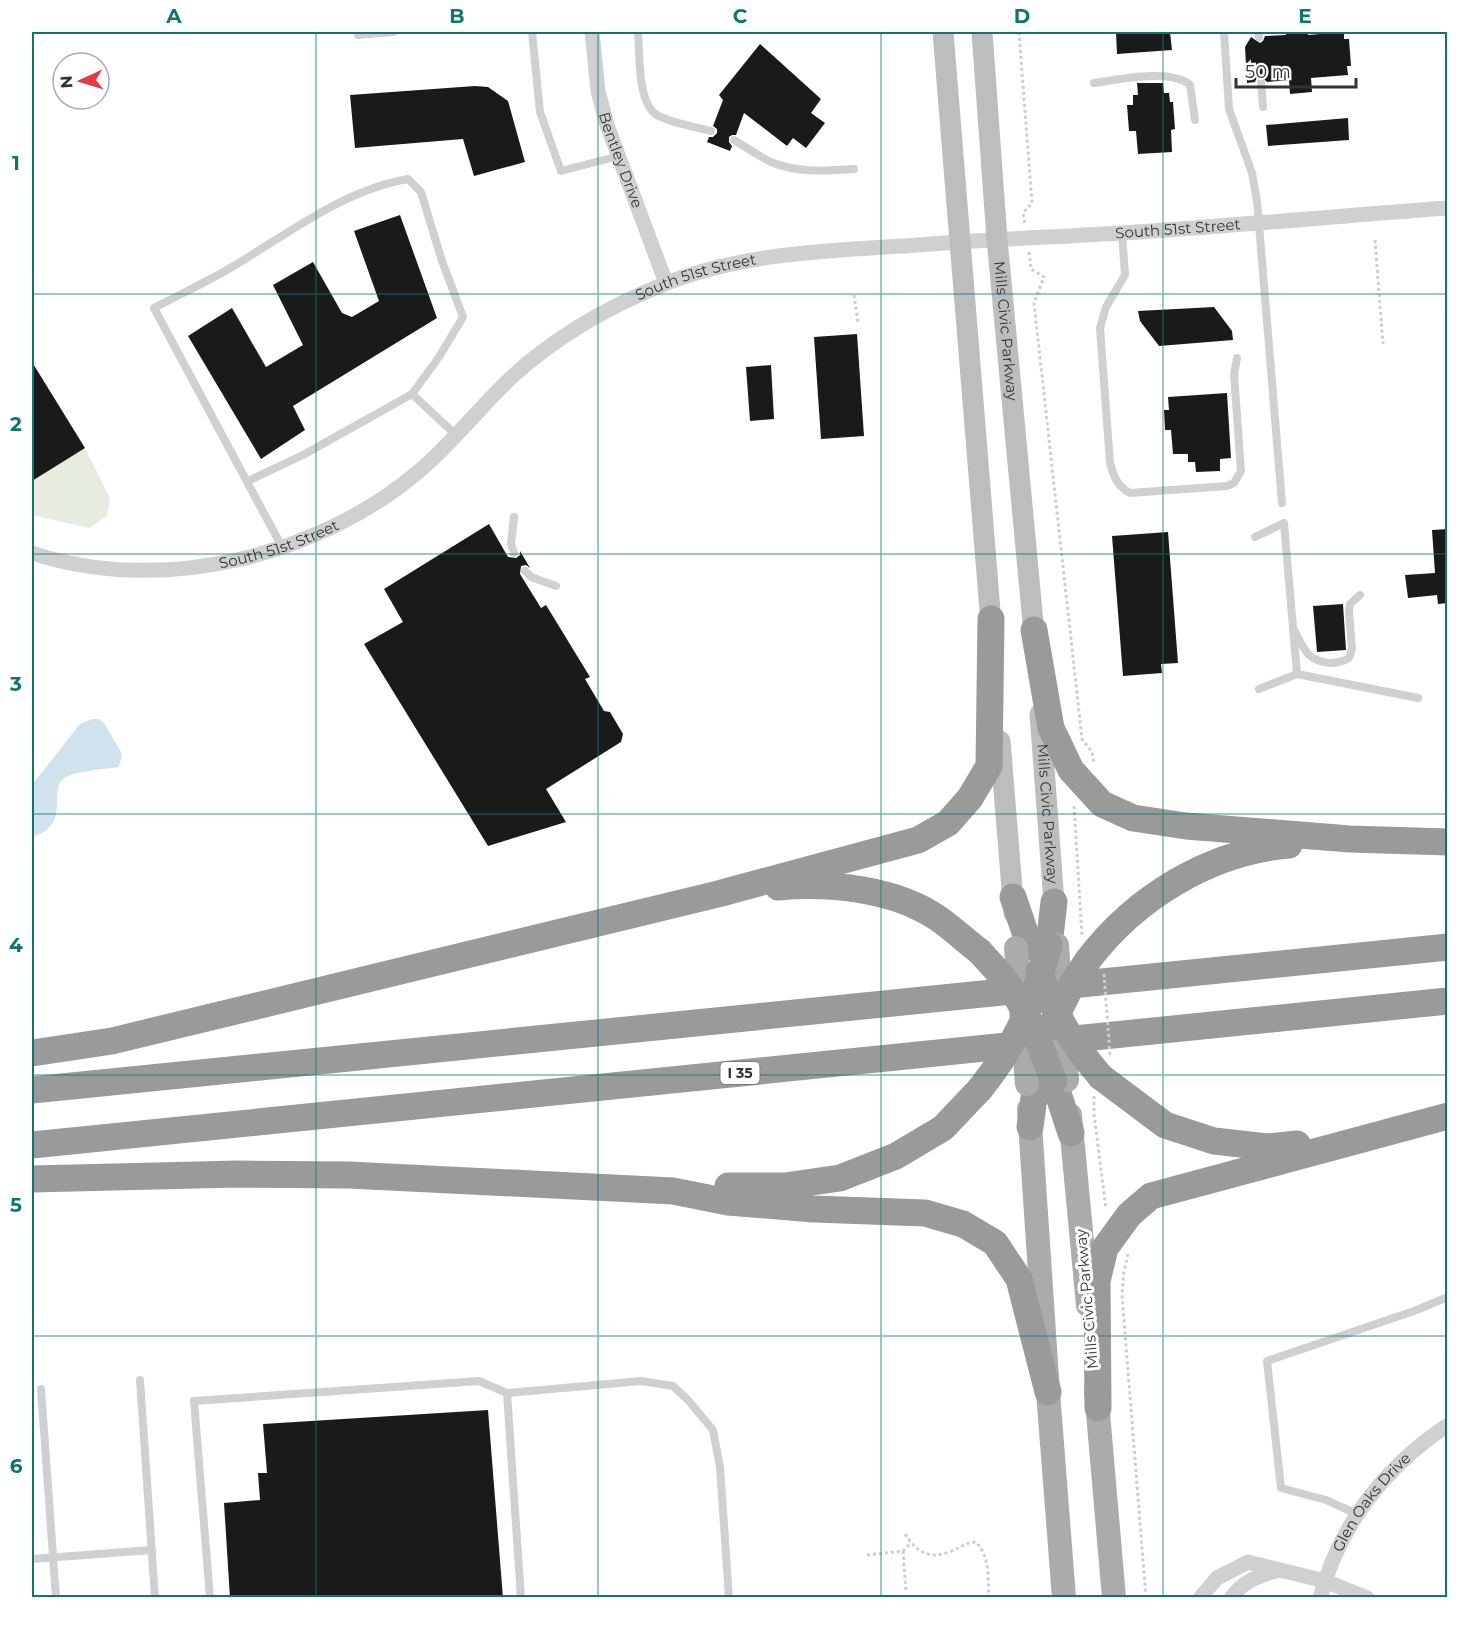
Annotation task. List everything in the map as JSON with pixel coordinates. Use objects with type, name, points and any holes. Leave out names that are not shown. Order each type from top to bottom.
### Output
[{"type":"highway","points":[[32,1053],[112,1041],[718,894],[918,840],[948,823],[970,798],[989,766],[991,619]]},
{"type":"highway","points":[[1034,630],[1051,728],[1071,770],[1102,804],[1133,819],[1186,826],[1350,839],[1448,842]]},
{"type":"highway","points":[[1042,1054],[1072,984],[1093,945],[1150,900],[1183,878],[1223,860],[1264,847],[1350,839]]},
{"type":"highway","points":[[718,894],[785,886],[852,887],[894,897],[937,918],[979,951],[1001,974],[1042,1054],[1046,1082],[1071,1133]]},
{"type":"highway","points":[[1012,897],[1038,946],[1041,976],[1080,1053],[1101,1077],[1165,1125],[1214,1141],[1267,1147],[1361,1138]]},
{"type":"highway","points":[[1038,946],[1054,902]]},
{"type":"highway","points":[[32,1090],[1448,947]]},
{"type":"highway","points":[[32,1179],[238,1174],[349,1175],[673,1191],[726,1186],[785,1186],[840,1178],[896,1156],[943,1128],[980,1089],[1003,1060],[1041,976]]},
{"type":"highway","name":"I 35","points":[[32,1145],[1448,1001]]},
{"type":"highway","points":[[1030,1127],[1046,1082]]},
{"type":"highway","points":[[1098,1408],[1097,1281],[1105,1248],[1129,1215],[1151,1196],[1448,1116]]},
{"type":"highway","points":[[673,1191],[728,1202],[803,1209],[925,1213],[963,1224],[995,1243],[1019,1279],[1048,1392]]},
{"type":"main road","points":[[943,32],[1012,897]]},
{"type":"main road","name":"Mills Civic Parkway","points":[[982,32],[997,239],[1034,630],[1054,902]]},
{"type":"main road","points":[[1038,946],[1023,1014],[1046,1082]]},
{"type":"main road","points":[[1038,946],[1060,1016],[1046,1082]]},
{"type":"main road","points":[[1030,1127],[1048,1392],[1065,1593]]},
{"type":"main road","name":"Mills Civic Parkway","points":[[1071,1133],[1114,1598]]},
{"type":"street","name":"Bentley Drive","points":[[592,32],[598,91],[619,156],[666,283]]},
{"type":"street","name":"South 51st Street","points":[[32,553],[52,559],[106,568],[192,568],[234,561],[311,537],[348,520],[417,473],[516,374],[550,346],[586,322],[623,302],[666,283],[707,270],[750,260],[795,254],[997,239],[1122,233],[1448,208]]},
{"type":"street","name":"Glen Oaks Drive","points":[[1320,1598],[1324,1581],[1339,1546],[1358,1514],[1388,1474],[1413,1450],[1448,1425]]},
{"type":"street","points":[[1200,1598],[1217,1578],[1248,1562],[1324,1581],[1367,1598]]},
{"type":"street","points":[[1231,1598],[1239,1587],[1254,1577],[1283,1569]]},
{"type":"lane","points":[[358,32],[358,35],[393,32]]},
{"type":"lane","points":[[532,32],[540,112],[561,171],[619,156]]},
{"type":"lane","points":[[638,32],[644,97],[650,110],[660,117],[711,131]]},
{"type":"lane","points":[[1224,32],[1229,109],[1252,173],[1282,503]]},
{"type":"lane","points":[[1094,83],[1137,78],[1177,77],[1190,85],[1195,120]]},
{"type":"lane","points":[[1261,82],[1263,107]]},
{"type":"lane","points":[[734,140],[769,161],[782,165],[816,171],[854,169]]},
{"type":"lane","points":[[248,481],[303,455],[412,394],[464,317],[442,261],[421,192],[408,179],[382,183],[309,219],[231,268],[154,308],[282,547]]},
{"type":"lane","points":[[1122,233],[1125,275],[1106,307],[1100,328],[1110,463],[1116,482],[1130,493],[1227,486],[1238,478],[1241,471],[1234,374],[1238,358]]},
{"type":"lane","points":[[412,394],[456,435]]},
{"type":"lane","points":[[514,517],[511,544],[514,553]]},
{"type":"lane","points":[[1255,537],[1284,524],[1297,674]]},
{"type":"lane","points":[[525,571],[531,577],[556,586]]},
{"type":"lane","points":[[1293,629],[1309,655],[1324,662],[1338,664],[1349,658],[1352,649],[1349,610],[1350,604],[1360,595]]},
{"type":"lane","points":[[1259,689],[1297,674],[1418,698]]},
{"type":"lane","points":[[1358,1514],[1326,1500],[1281,1488],[1267,1361],[1414,1311],[1448,1297]]},
{"type":"lane","points":[[140,1380],[155,1598]]},
{"type":"lane","points":[[210,1598],[194,1401],[479,1381],[507,1393],[641,1382],[673,1386],[713,1430],[720,1467],[729,1598]]},
{"type":"lane","points":[[41,1389],[56,1598]]},
{"type":"lane","points":[[507,1393],[520,1598]]},
{"type":"lane","points":[[32,1559],[152,1550]]},
{"type":"path","points":[[1019,32],[1032,203],[1023,213]]},
{"type":"path","points":[[1375,240],[1383,344]]},
{"type":"path","points":[[1031,269],[1044,277],[1034,303],[1083,739],[1092,752],[1095,762],[1074,794],[1093,945],[1104,965],[1111,1065],[1093,1086],[1094,1114],[1107,1217],[1130,1238],[1122,1295],[1146,1598]]},
{"type":"path","points":[[854,296],[858,322]]},
{"type":"path","points":[[905,1534],[911,1544],[930,1555],[948,1553],[968,1542],[976,1542],[983,1551],[987,1564],[989,1598]]},
{"type":"path","points":[[867,1555],[903,1551],[911,1544]]},
{"type":"path","points":[[903,1551],[906,1592]]},
{"type":"shaded area","points":[[85,448],[110,498],[107,516],[89,528],[32,515],[32,481]]},
{"type":"water","points":[[99,719],[104,723],[122,754],[119,767],[82,772],[63,779],[57,792],[57,809],[52,825],[44,832],[32,837],[32,785],[80,724]]},
{"type":"building","points":[[1116,32],[1170,32],[1172,50],[1117,54]]},
{"type":"building","points":[[1286,32],[1308,32],[1308,35],[1344,32],[1344,39],[1349,39],[1351,66],[1347,66],[1348,75],[1311,78],[1312,92],[1290,94],[1289,80],[1267,82],[1261,76],[1257,77],[1255,82],[1247,83],[1245,47],[1251,37],[1260,43],[1265,36],[1286,35]]},
{"type":"building","points":[[760,44],[821,99],[811,113],[825,123],[806,148],[793,138],[787,146],[744,113],[736,135],[729,137],[732,146],[730,151],[707,142],[709,137],[717,133],[717,129],[713,126],[723,100],[719,95]]},
{"type":"building","points":[[1137,83],[1163,83],[1164,93],[1169,93],[1170,102],[1173,102],[1175,129],[1171,130],[1172,152],[1138,154],[1136,131],[1129,131],[1127,105],[1133,105],[1133,95],[1138,95]]},
{"type":"building","points":[[488,87],[508,101],[525,162],[474,176],[463,139],[355,148],[350,95]]},
{"type":"building","points":[[1348,118],[1349,140],[1268,146],[1266,125]]},
{"type":"building","points":[[400,215],[437,318],[293,406],[305,430],[261,459],[188,336],[232,308],[266,367],[303,345],[273,285],[313,262],[342,313],[352,317],[379,301],[354,231]]},
{"type":"building","points":[[1214,307],[1232,331],[1233,340],[1159,346],[1140,321],[1138,311]]},
{"type":"building","points":[[857,334],[864,436],[821,439],[814,337]]},
{"type":"building","points":[[32,362],[85,448],[32,481]]},
{"type":"building","points":[[771,365],[774,419],[750,421],[746,367]]},
{"type":"building","points":[[1227,393],[1231,458],[1220,459],[1220,471],[1196,472],[1195,462],[1188,462],[1188,454],[1173,454],[1171,430],[1165,430],[1164,410],[1169,410],[1168,397]]},
{"type":"building","points":[[489,524],[508,557],[516,558],[520,555],[520,551],[530,568],[526,565],[521,566],[520,574],[541,608],[546,605],[590,677],[585,679],[604,711],[610,712],[623,734],[621,742],[546,789],[566,822],[488,846],[364,644],[403,622],[384,589]]},
{"type":"building","points":[[1448,529],[1448,603],[1438,604],[1437,595],[1408,598],[1405,575],[1435,573],[1432,530]]},
{"type":"building","points":[[1168,532],[1178,663],[1161,664],[1162,673],[1123,676],[1112,536]]},
{"type":"building","points":[[1343,604],[1346,650],[1317,652],[1313,606]]},
{"type":"building","points":[[488,1410],[503,1598],[230,1598],[224,1503],[260,1500],[258,1473],[267,1473],[263,1424]]}]
